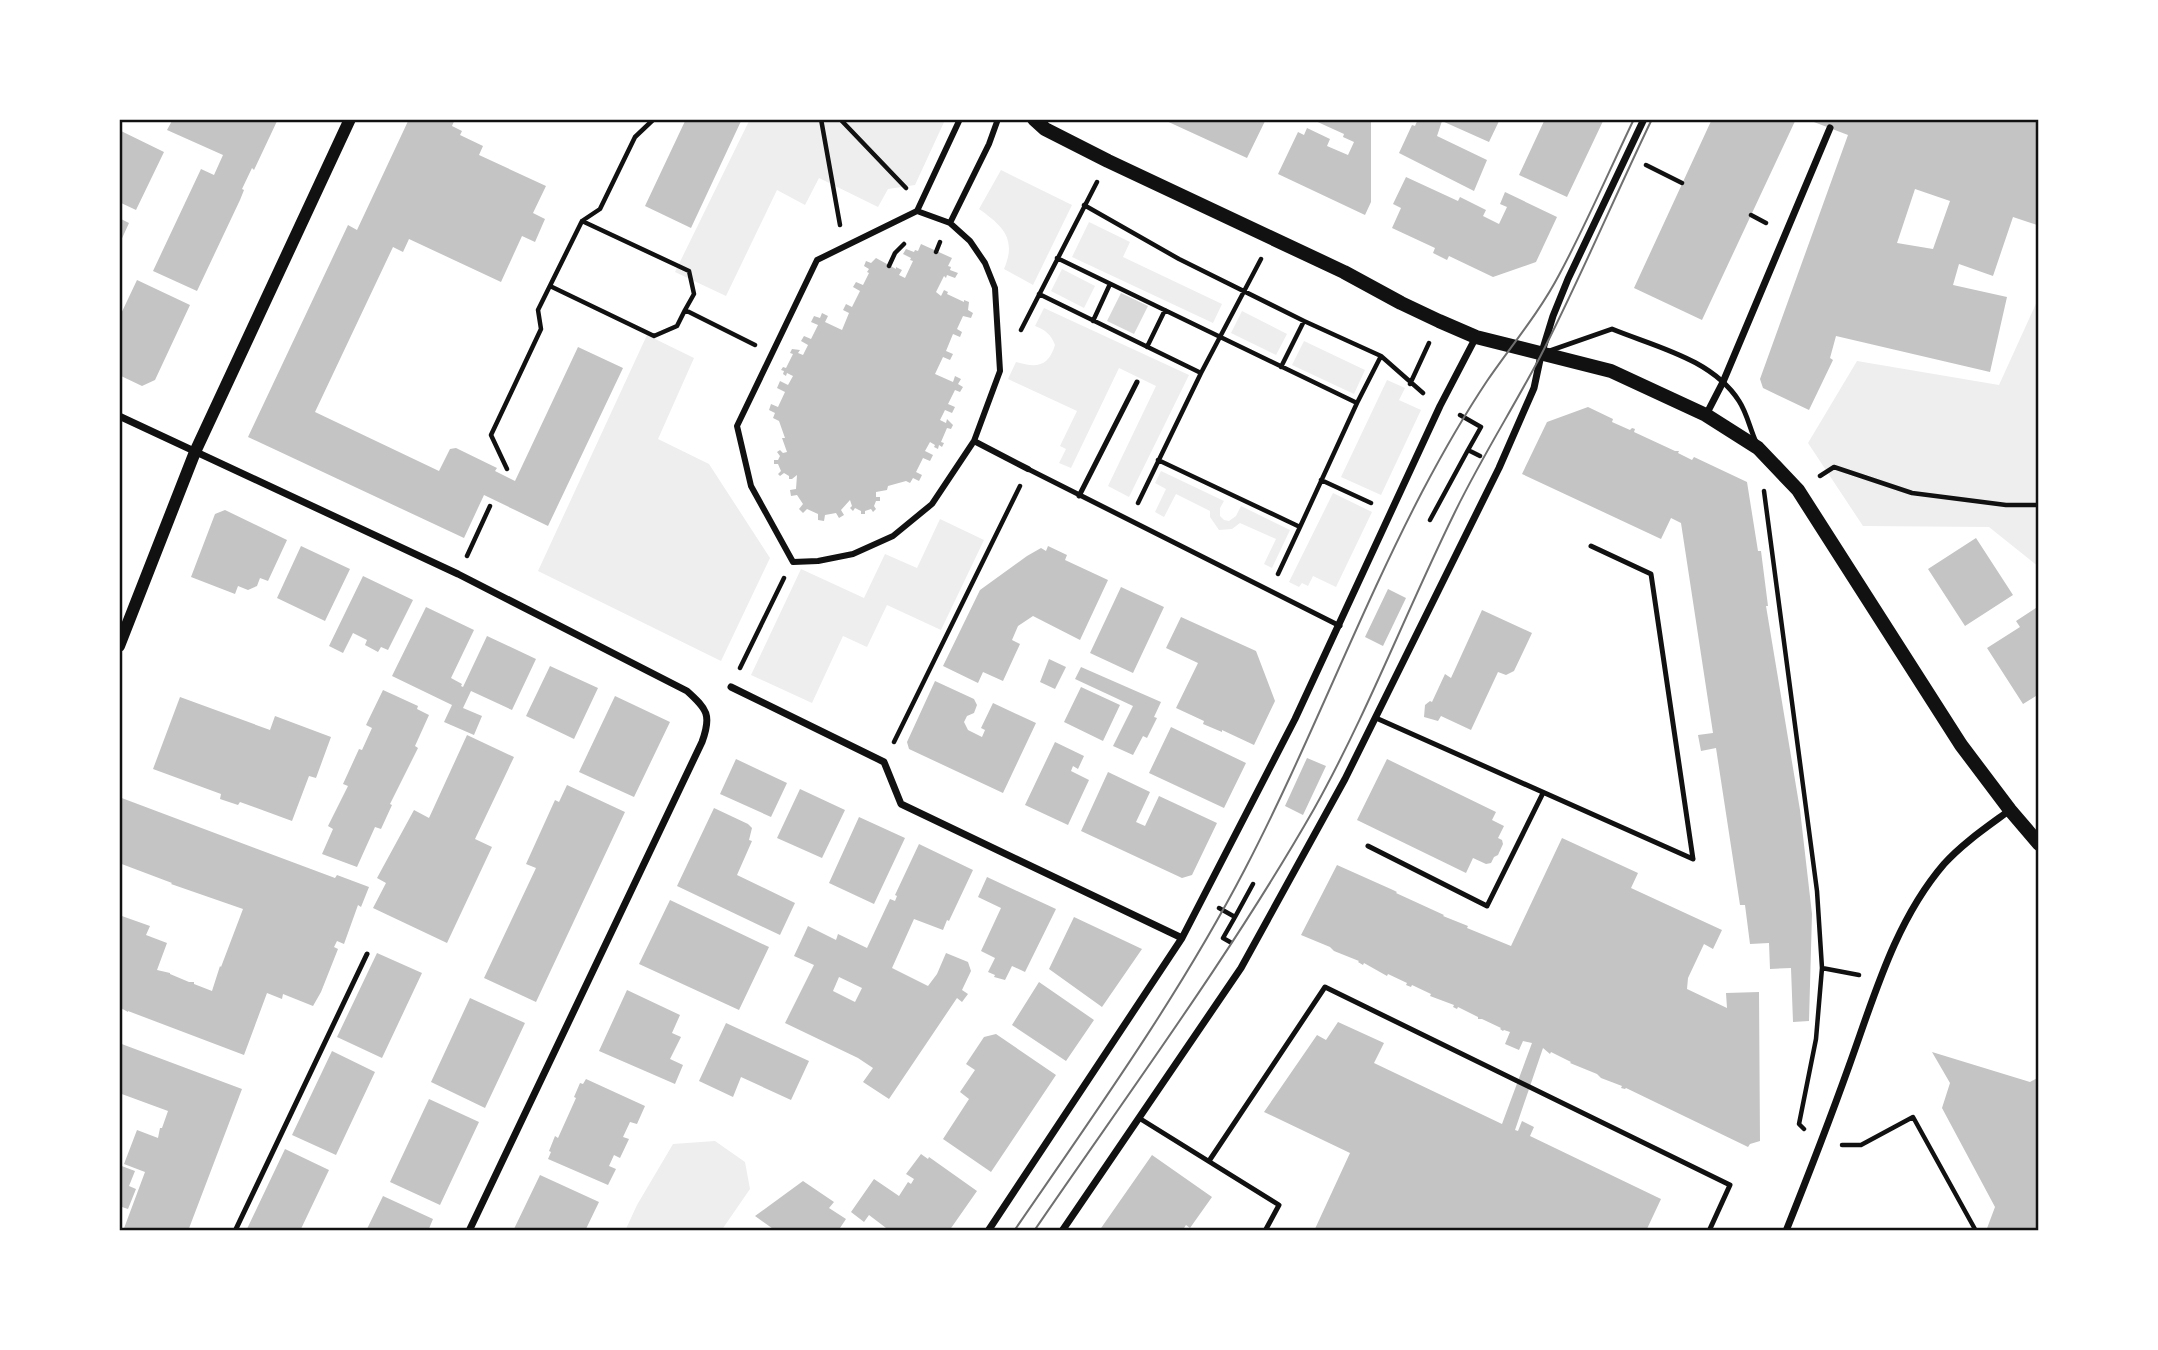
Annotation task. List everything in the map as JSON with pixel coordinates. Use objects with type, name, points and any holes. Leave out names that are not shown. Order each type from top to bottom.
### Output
[{"type":"main road","points":[[1034,119],[1045,129],[1108,161],[1344,272],[1438,321],[1476,337],[1611,371],[1706,415],[1758,449],[1798,489],[1961,745],[2039,844]]},
{"type":"street","points":[[119,646],[195,452],[350,119]]},
{"type":"street","points":[[917,211],[950,223],[970,241],[985,263],[995,288],[1000,371],[974,442],[932,503],[893,536],[853,554],[818,561],[793,562],[751,485],[737,426],[817,260],[917,211],[960,119]]},
{"type":"street","points":[[950,223],[989,144],[998,119]]},
{"type":"street","points":[[1062,1231],[1249,953],[1339,791],[1499,468],[1534,388],[1553,316],[1568,279],[1644,119]]},
{"type":"street","points":[[1706,415],[1723,382],[1830,128]]},
{"type":"street","points":[[988,1231],[1182,938],[1295,719],[1440,406],[1476,337]]},
{"type":"street","points":[[119,416],[458,574],[687,691],[708,714],[708,726],[702,742],[469,1231]]},
{"type":"street","points":[[974,442],[1028,469]]},
{"type":"street","points":[[731,687],[884,762],[901,804],[1182,938]]},
{"type":"street","points":[[1786,1231],[1901,929],[1944,864],[2010,810]]},
{"type":"lane","points":[[1541,355],[1612,329],[1701,365],[1723,382],[1740,403],[1758,449]]},
{"type":"lane","points":[[1079,496],[1137,382]]},
{"type":"lane","points":[[1028,469],[1340,626]]},
{"type":"lane","points":[[1376,718],[1693,859],[1651,574],[1591,545]]},
{"type":"lane","points":[[1368,846],[1487,906],[1543,793]]},
{"type":"lane","points":[[235,1231],[367,954]]},
{"type":"lane","points":[[1209,1161],[1325,987],[1730,1185],[1709,1231]]},
{"type":"lane","points":[[1139,1118],[1279,1205],[1265,1231]]},
{"type":"path","points":[[507,470],[491,435],[541,329],[538,310],[582,221],[600,209],[635,137],[654,119]]},
{"type":"path","points":[[821,119],[844,246]]},
{"type":"path","points":[[840,119],[921,204]]},
{"type":"path","points":[[1626,155],[1682,183]]},
{"type":"path","points":[[1000,371],[1108,161]]},
{"type":"path","points":[[1084,205],[1179,259],[1381,356],[1410,384],[1438,321]]},
{"type":"path","points":[[550,286],[654,336],[677,326],[694,294],[689,271],[582,221]]},
{"type":"path","points":[[890,266],[895,253],[913,238]]},
{"type":"path","points":[[932,239],[940,242],[936,251]]},
{"type":"path","points":[[1201,373],[1273,239]]},
{"type":"path","points":[[1057,258],[1357,403]]},
{"type":"path","points":[[1093,321],[1110,284]]},
{"type":"path","points":[[685,310],[772,353]]},
{"type":"path","points":[[1147,347],[1165,310]]},
{"type":"path","points":[[1282,367],[1304,321]]},
{"type":"path","points":[[1269,592],[1381,356]]},
{"type":"path","points":[[1430,520],[1481,427],[1440,406]]},
{"type":"path","points":[[1758,449],[1817,891],[1822,968],[1816,1039],[1799,1125],[1821,1144],[1861,1145],[1913,1117],[1976,1231]]},
{"type":"path","points":[[1468,450],[1499,468]]},
{"type":"path","points":[[1158,460],[1300,527]]},
{"type":"path","points":[[1798,489],[1834,467],[1912,493],[2006,505],[2039,505]]},
{"type":"path","points":[[884,762],[1028,469]]},
{"type":"path","points":[[1321,480],[1391,512]]},
{"type":"path","points":[[458,574],[490,506]]},
{"type":"path","points":[[731,687],[793,562]]},
{"type":"path","points":[[1249,953],[1223,938],[1253,884]]},
{"type":"path","points":[[1203,899],[1235,917]]},
{"type":"path","points":[[1822,968],[1881,979]]},
{"type":"shaded area","points":[[750,119],[945,120],[915,185],[888,189],[878,207],[819,178],[805,205],[777,190],[726,296],[675,272]]},
{"type":"shaded area","points":[[1001,170],[1072,205],[1033,285],[1004,269],[1008,259],[1008,241],[995,221],[979,209]]},
{"type":"shaded area","points":[[1089,222],[1130,242],[1123,257],[1222,304],[1213,323],[1072,257]]},
{"type":"shaded area","points":[[1062,269],[1095,286],[1084,308],[1051,291]]},
{"type":"shaded area","points":[[1121,293],[1148,306],[1134,334],[1107,321]]},
{"type":"shaded area","points":[[2039,297],[2039,567],[1989,527],[1863,526],[1808,443],[1857,361],[1999,385]]},
{"type":"shaded area","points":[[1044,308],[1189,375],[1129,497],[1108,486],[1156,386],[1119,368],[1071,468],[1059,463],[1066,449],[1060,446],[1077,411],[1008,379],[1016,362],[1036,365],[1049,358],[1055,345],[1052,338],[1035,326]]},
{"type":"shaded area","points":[[1242,311],[1287,334],[1276,355],[1231,333]]},
{"type":"shaded area","points":[[647,335],[694,358],[658,439],[709,464],[770,558],[721,661],[538,571]]},
{"type":"shaded area","points":[[1304,341],[1365,370],[1354,394],[1292,365]]},
{"type":"shaded area","points":[[1387,380],[1405,388],[1399,400],[1421,410],[1381,495],[1341,477]]},
{"type":"shaded area","points":[[1161,471],[1224,501],[1220,516],[1224,520],[1229,521],[1236,516],[1241,506],[1290,530],[1272,568],[1264,564],[1276,539],[1240,523],[1232,529],[1219,530],[1210,517],[1210,511],[1176,494],[1164,517],[1155,512],[1166,489],[1155,483]]},
{"type":"shaded area","points":[[1333,493],[1372,512],[1336,587],[1313,576],[1308,586],[1302,583],[1299,587],[1289,582]]},
{"type":"shaded area","points":[[940,519],[984,540],[941,630],[887,605],[867,647],[843,636],[812,703],[751,675],[801,569],[864,598],[885,554],[917,568]]},
{"type":"shaded area","points":[[715,1141],[745,1162],[750,1189],[721,1231],[625,1231],[673,1144]]},
{"type":"building","points":[[173,119],[278,119],[242,189],[244,190],[240,200],[197,291],[153,271],[201,169],[214,175],[223,155],[167,130]]},
{"type":"building","points":[[409,119],[455,119],[452,126],[462,131],[460,135],[483,146],[479,155],[546,186],[533,213],[545,219],[535,242],[522,236],[501,282],[409,239],[403,252],[393,247],[315,412],[439,471],[450,449],[456,448],[497,468],[495,471],[515,481],[578,347],[623,368],[548,526],[484,495],[464,538],[248,437],[348,225],[357,230]]},
{"type":"building","points":[[686,119],[742,119],[691,228],[645,206]]},
{"type":"building","points":[[1162,119],[1266,119],[1247,158]]},
{"type":"building","points":[[1311,119],[1371,119],[1371,202],[1365,215],[1278,174],[1298,132],[1304,135],[1307,128],[1330,139],[1327,146],[1348,155],[1354,142],[1343,137],[1344,134]]},
{"type":"building","points":[[1418,119],[1500,119],[1489,142],[1442,121],[1437,136],[1487,160],[1474,191],[1399,153],[1412,125],[1415,126]]},
{"type":"building","points":[[1545,119],[1604,119],[1567,197],[1519,175]]},
{"type":"building","points":[[1712,119],[1796,119],[1702,320],[1634,288]]},
{"type":"building","points":[[1806,119],[2039,119],[2039,218],[2037,225],[2013,217],[1993,276],[1959,264],[1953,285],[2007,297],[1990,372],[1836,336],[1830,358],[1833,360],[1809,410],[1763,388],[1760,379],[1848,135]],"holes":[[[1915,189],[1950,201],[1933,249],[1897,243]]]},
{"type":"building","points":[[119,130],[164,152],[136,210],[119,202]]},
{"type":"building","points":[[1406,177],[1458,201],[1460,197],[1486,210],[1483,216],[1499,224],[1507,207],[1500,204],[1505,192],[1557,217],[1536,262],[1493,277],[1449,256],[1447,260],[1433,253],[1435,248],[1392,228],[1401,208],[1393,204]]},
{"type":"building","points":[[119,218],[129,223],[119,245]]},
{"type":"building","points":[[921,244],[952,258],[948,266],[951,267],[950,270],[958,273],[955,278],[944,276],[936,292],[941,296],[944,290],[947,294],[969,302],[968,310],[973,313],[971,318],[963,316],[957,329],[962,332],[960,337],[953,334],[946,351],[953,354],[950,360],[943,357],[935,374],[953,382],[955,376],[961,379],[958,384],[963,387],[960,392],[955,390],[948,404],[955,407],[952,413],[945,410],[940,420],[946,423],[947,419],[953,425],[951,429],[947,428],[941,442],[944,443],[942,447],[939,445],[938,449],[930,442],[925,451],[933,455],[930,461],[923,458],[916,472],[922,475],[919,481],[913,478],[910,483],[906,481],[876,492],[880,501],[876,501],[876,509],[873,512],[871,509],[861,514],[861,511],[855,508],[853,511],[850,508],[850,500],[841,510],[844,515],[839,518],[836,513],[825,515],[824,521],[818,520],[818,514],[807,509],[803,513],[799,509],[803,504],[797,495],[791,496],[790,490],[796,489],[797,475],[792,479],[784,473],[780,476],[778,464],[774,464],[774,460],[778,460],[780,456],[777,452],[787,452],[779,421],[773,418],[775,413],[769,410],[771,404],[778,407],[785,392],[777,388],[780,381],[788,385],[793,376],[787,373],[786,376],[781,370],[786,368],[793,354],[790,353],[792,349],[800,350],[798,353],[803,355],[808,345],[801,341],[804,336],[811,339],[818,325],[811,322],[814,316],[820,318],[822,313],[828,316],[825,322],[842,330],[849,313],[843,310],[846,304],[852,307],[860,291],[853,287],[856,282],[863,285],[869,273],[869,269],[864,266],[866,261],[871,263],[876,258],[902,270],[899,275],[905,278],[913,261],[903,254],[906,249],[918,251]]},
{"type":"building","points":[[137,280],[190,305],[155,380],[142,386],[119,375],[119,318]]},
{"type":"building","points":[[1588,407],[1613,419],[1612,422],[1630,430],[1635,429],[1634,432],[1679,451],[1678,453],[1692,460],[1694,457],[1747,482],[1758,551],[1761,551],[1766,606],[1800,810],[1812,914],[1809,1021],[1793,1022],[1791,968],[1770,969],[1769,943],[1750,944],[1745,905],[1740,905],[1716,748],[1701,751],[1698,735],[1713,733],[1681,523],[1671,518],[1661,539],[1522,474],[1547,422]]},
{"type":"building","points":[[225,510],[287,540],[268,581],[260,578],[257,586],[248,590],[238,586],[235,594],[191,577],[215,514]]},
{"type":"building","points":[[1976,538],[2013,595],[1965,626],[1928,569]]},
{"type":"building","points":[[301,546],[350,569],[325,621],[277,598]]},
{"type":"building","points":[[1048,546],[1067,555],[1065,560],[1108,580],[1080,640],[1033,616],[1018,626],[1012,640],[1020,644],[1003,681],[983,672],[978,683],[943,666],[980,590],[1027,556],[1041,548],[1046,551]]},
{"type":"building","points":[[363,576],[413,600],[388,650],[381,647],[378,652],[365,645],[367,640],[353,633],[343,653],[329,646]]},
{"type":"building","points":[[1121,587],[1164,607],[1133,673],[1090,653]]},
{"type":"building","points":[[1388,589],[1406,598],[1383,646],[1365,637]]},
{"type":"building","points":[[2039,606],[2039,694],[2023,704],[1987,648],[2020,627],[2016,621]]},
{"type":"building","points":[[426,607],[474,630],[451,678],[463,687],[487,636],[536,659],[512,710],[471,691],[463,708],[482,716],[474,735],[444,722],[452,705],[392,676]]},
{"type":"building","points":[[1482,610],[1532,633],[1514,671],[1506,675],[1498,672],[1471,730],[1441,716],[1438,721],[1424,717],[1425,705],[1432,702],[1445,674],[1451,678]]},
{"type":"building","points":[[1181,617],[1256,651],[1275,701],[1254,745],[1203,724],[1204,721],[1176,708],[1198,663],[1166,648]]},
{"type":"building","points":[[1049,659],[1066,667],[1055,689],[1040,682]]},
{"type":"building","points":[[550,666],[598,688],[574,739],[526,716]]},
{"type":"building","points":[[1081,667],[1161,702],[1147,738],[1143,736],[1133,755],[1113,746],[1133,706],[1075,679]]},
{"type":"building","points":[[935,681],[974,699],[977,705],[974,713],[967,716],[964,722],[968,730],[982,737],[985,730],[981,728],[993,703],[1036,723],[1003,793],[909,749],[907,742]]},
{"type":"building","points":[[1081,687],[1120,705],[1103,741],[1064,722]]},
{"type":"building","points":[[383,690],[418,706],[417,709],[429,715],[415,746],[418,748],[390,804],[392,805],[381,829],[375,827],[357,867],[322,854],[333,829],[328,826],[348,786],[343,784],[372,728],[366,725]]},
{"type":"building","points":[[615,696],[670,722],[634,797],[579,772]]},
{"type":"building","points":[[180,697],[270,730],[275,716],[331,737],[316,778],[309,776],[292,821],[240,802],[238,805],[220,799],[221,794],[153,769]]},
{"type":"building","points":[[1171,727],[1246,763],[1224,808],[1149,773]]},
{"type":"building","points":[[467,735],[514,757],[475,839],[492,847],[447,943],[373,908],[386,883],[377,878],[414,810],[429,818]]},
{"type":"building","points":[[1055,742],[1084,756],[1078,769],[1073,766],[1071,771],[1089,780],[1068,825],[1025,805]]},
{"type":"building","points":[[1307,758],[1326,766],[1303,815],[1285,806]]},
{"type":"building","points":[[736,759],[787,783],[771,817],[720,794]]},
{"type":"building","points":[[1387,759],[1496,812],[1492,820],[1504,826],[1498,838],[1503,844],[1491,863],[1486,864],[1473,858],[1466,873],[1357,820]]},
{"type":"building","points":[[1108,772],[1150,792],[1136,822],[1145,826],[1159,796],[1217,823],[1192,875],[1182,878],[1081,831]]},
{"type":"building","points":[[567,785],[625,812],[536,1002],[484,978],[536,868],[526,864],[555,800],[559,802]]},
{"type":"building","points":[[800,789],[845,810],[822,858],[777,838]]},
{"type":"building","points":[[119,797],[335,878],[337,875],[369,887],[361,907],[358,905],[344,944],[337,941],[334,947],[338,949],[313,1006],[283,994],[282,999],[267,993],[244,1055],[119,1007],[119,915],[150,926],[146,935],[167,943],[157,970],[212,991],[243,909],[119,863]]},
{"type":"building","points":[[714,808],[752,828],[749,840],[752,841],[737,875],[795,903],[780,935],[677,886]]},
{"type":"building","points":[[859,817],[905,838],[874,904],[829,883]]},
{"type":"building","points":[[1562,838],[1638,873],[1631,888],[1722,930],[1713,949],[1704,944],[1688,978],[1687,989],[1727,1008],[1726,993],[1759,992],[1760,1141],[1748,1147],[1551,1052],[1550,1054],[1543,1048],[1515,1130],[1518,1131],[1522,1121],[1534,1127],[1530,1136],[1661,1199],[1646,1231],[1314,1231],[1350,1153],[1264,1112],[1317,1035],[1326,1040],[1338,1022],[1384,1043],[1374,1063],[1502,1124],[1532,1043],[1523,1041],[1519,1050],[1505,1044],[1510,1032],[1301,935],[1337,865],[1468,926],[1467,928],[1511,946]]},
{"type":"building","points":[[919,844],[973,870],[943,930],[914,919],[892,968],[928,986],[937,974],[946,953],[968,962],[971,971],[962,990],[968,994],[962,1002],[957,998],[889,1099],[863,1082],[873,1068],[785,1023],[814,965],[794,956],[808,926],[836,940],[838,934],[867,948],[890,899],[895,901],[895,895]],"holes":[[[839,977],[862,988],[855,1002],[833,991]]]},
{"type":"building","points":[[987,877],[1056,909],[1025,972],[1012,966],[1005,980],[988,972],[995,958],[981,951],[1001,908],[978,897]]},
{"type":"building","points":[[670,900],[769,947],[739,1010],[639,964]]},
{"type":"building","points":[[1074,917],[1142,949],[1102,1007],[1049,969]]},
{"type":"building","points":[[377,953],[422,973],[382,1058],[337,1037]]},
{"type":"building","points":[[1039,982],[1094,1020],[1066,1061],[1012,1025]]},
{"type":"building","points":[[627,990],[680,1015],[672,1033],[681,1037],[670,1059],[683,1065],[675,1084],[599,1051]]},
{"type":"building","points":[[470,998],[525,1023],[485,1108],[431,1082]]},
{"type":"building","points":[[726,1023],[809,1061],[791,1100],[741,1077],[733,1097],[699,1081]]},
{"type":"building","points":[[996,1034],[1056,1075],[991,1172],[943,1139],[969,1099],[960,1092],[975,1070],[966,1064],[984,1037]]},
{"type":"building","points":[[119,1043],[242,1089],[188,1231],[123,1231],[145,1172],[124,1164],[137,1130],[158,1138],[168,1111],[119,1093]]},
{"type":"building","points":[[332,1051],[375,1072],[336,1155],[292,1135]]},
{"type":"building","points":[[1932,1052],[2030,1082],[2039,1077],[2039,1231],[1986,1231],[1995,1207],[1942,1108],[1950,1083]]},
{"type":"building","points":[[586,1079],[645,1106],[637,1124],[630,1122],[623,1137],[629,1139],[620,1158],[614,1155],[609,1166],[616,1169],[608,1185],[548,1159],[555,1136],[558,1138],[580,1083],[583,1084]]},
{"type":"building","points":[[429,1099],[479,1122],[440,1205],[390,1182]]},
{"type":"building","points":[[285,1149],[329,1170],[300,1231],[246,1231]]},
{"type":"building","points":[[921,1154],[977,1191],[949,1231],[890,1231],[869,1215],[864,1222],[851,1212],[874,1179],[899,1196],[908,1182],[911,1184],[914,1179],[906,1174]]},
{"type":"building","points":[[1152,1155],[1212,1197],[1190,1228],[1186,1225],[1182,1231],[1099,1231]]},
{"type":"building","points":[[119,1165],[135,1171],[129,1186],[136,1189],[128,1209],[122,1207],[119,1214]]},
{"type":"building","points":[[540,1175],[599,1202],[585,1231],[513,1231]]},
{"type":"building","points":[[803,1181],[834,1202],[829,1208],[846,1219],[838,1231],[776,1231],[755,1216]]},
{"type":"building","points":[[383,1196],[433,1219],[428,1231],[366,1231]]},
{"type":"tram line","points":[[1014,1231],[1135,1053],[1219,916],[1291,776],[1376,586],[1422,492],[1478,395],[1551,289],[1579,237],[1634,119]]},
{"type":"tram line","points":[[1034,1231],[1214,970],[1314,809],[1369,700],[1464,494],[1555,328],[1652,119]]}]
